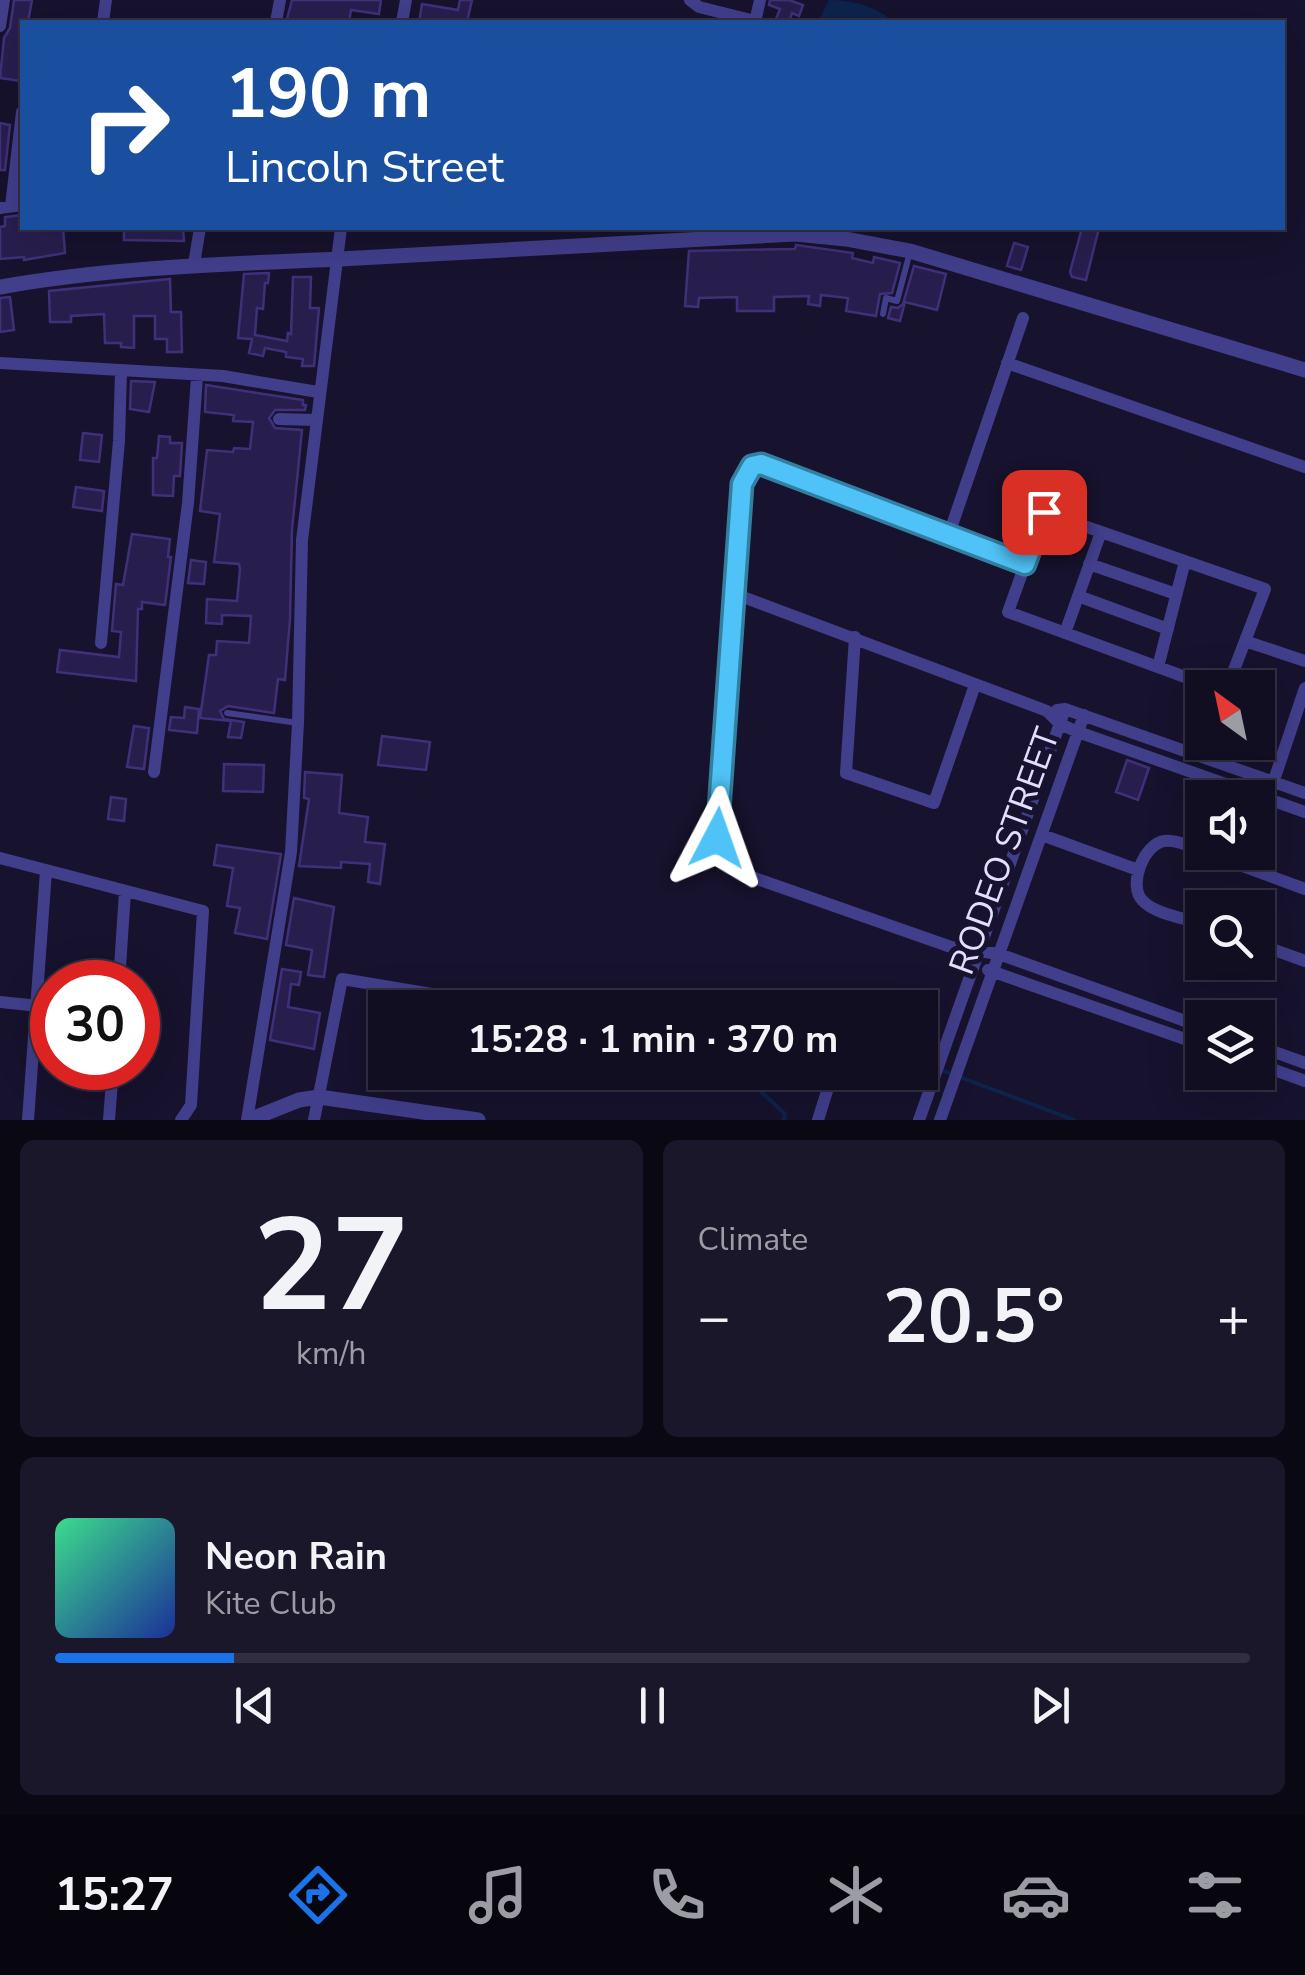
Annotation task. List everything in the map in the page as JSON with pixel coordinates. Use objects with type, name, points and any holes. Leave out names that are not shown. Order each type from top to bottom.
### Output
[{"type":"street","points":[[0,26],[4,0]]},
{"type":"street","points":[[690,0],[698,8],[747,20]]},
{"type":"street","points":[[11,207],[20,129]]},
{"type":"street","points":[[194,264],[200,230]]},
{"type":"street","points":[[248,1120],[291,852],[302,540],[341,230]]},
{"type":"street","points":[[0,287],[61,276],[194,264],[339,259],[724,232],[795,234],[910,251],[1305,370]]},
{"type":"street","points":[[950,534],[1023,318]]},
{"type":"street","points":[[0,364],[224,376],[318,392]]},
{"type":"street","points":[[1007,364],[1305,467]]},
{"type":"street","points":[[102,643],[119,441],[120,372]]},
{"type":"street","points":[[154,772],[188,503],[197,377]]},
{"type":"street","points":[[280,419],[316,420]]},
{"type":"street","points":[[1025,564],[761,464],[752,466],[742,484],[717,851],[724,861],[746,875],[950,947],[999,954],[1185,1020]]},
{"type":"street","points":[[1185,676],[1008,612],[1044,512],[1266,589],[1234,670]]},
{"type":"street","points":[[1066,632],[1101,532]]},
{"type":"street","points":[[1158,666],[1185,561]]},
{"type":"street","points":[[1090,564],[1176,594]]},
{"type":"street","points":[[735,594],[1047,711],[1060,724],[1078,732],[1216,780]]},
{"type":"street","points":[[1078,596],[1168,629]]},
{"type":"street","points":[[855,637],[846,773],[934,803],[975,684]]},
{"type":"street","points":[[1245,641],[1305,661]]},
{"type":"street","points":[[1275,780],[1305,688]]},
{"type":"street","points":[[1047,711],[1065,709],[1268,780]]},
{"type":"street","name":"RODEO STREET","points":[[919,1120],[1065,709]]},
{"type":"street","name":"RODEO STREET","points":[[940,1120],[1084,716]]},
{"type":"street","points":[[1275,782],[1305,793]]},
{"type":"street","points":[[1275,801],[1305,812]]},
{"type":"street","points":[[1042,835],[1138,870]]},
{"type":"street","points":[[1185,845],[1162,841],[1153,846],[1138,870],[1138,896],[1146,904],[1185,918]]},
{"type":"street","points":[[0,858],[204,910],[190,1111],[181,1120]]},
{"type":"street","points":[[1253,870],[1305,889]]},
{"type":"street","points":[[41,960],[46,871]]},
{"type":"street","points":[[120,960],[125,892]]},
{"type":"street","points":[[950,947],[993,972],[1185,1039]]},
{"type":"street","points":[[1275,950],[1305,961]]},
{"type":"street","points":[[314,1120],[342,979],[408,990]]},
{"type":"street","points":[[0,1002],[30,1005]]},
{"type":"street","points":[[1275,1052],[1305,1063]]},
{"type":"street","points":[[1275,1070],[1305,1081]]},
{"type":"street","points":[[28,1120],[31,1090]]},
{"type":"street","points":[[109,1120],[111,1090]]},
{"type":"street","points":[[818,1120],[827,1090]]},
{"type":"street","points":[[248,1120],[300,1100],[318,1098],[478,1120]]},
{"type":"lane","points":[[882,314],[886,298],[897,301],[910,251]]},
{"type":"lane","points":[[227,713],[298,723]]},
{"type":"water","points":[[829,0],[863,5],[890,20],[819,20]]},
{"type":"building","points":[[14,0],[32,0],[28,20],[20,20],[20,81],[0,78],[4,38],[10,28]]},
{"type":"building","points":[[292,0],[381,0],[379,14],[351,10],[349,20],[287,19]]},
{"type":"building","points":[[460,0],[472,0],[467,20],[419,20],[422,4],[458,10]]},
{"type":"building","points":[[770,0],[789,0],[803,5],[799,16],[792,13],[790,20],[779,20],[776,19],[780,9],[769,5]]},
{"type":"building","points":[[0,123],[10,125],[5,170],[0,170]]},
{"type":"building","points":[[20,215],[20,230],[63,230],[65,253],[24,260],[0,259],[0,227],[5,226],[5,217]]},
{"type":"building","points":[[124,230],[183,230],[184,241],[124,240]]},
{"type":"building","points":[[1081,230],[1098,230],[1086,280],[1072,277]]},
{"type":"building","points":[[1014,243],[1028,247],[1021,270],[1007,266]]},
{"type":"building","points":[[796,245],[853,253],[852,258],[873,263],[874,257],[900,263],[892,293],[880,294],[876,316],[846,311],[848,298],[821,295],[820,306],[808,304],[809,296],[774,297],[774,311],[737,311],[737,297],[699,298],[698,307],[685,306],[689,251],[795,249]]},
{"type":"building","points":[[914,266],[946,274],[937,310],[905,302],[900,321],[888,318],[891,307],[903,304]]},
{"type":"building","points":[[269,273],[263,309],[257,308],[255,335],[287,341],[288,333],[291,334],[293,277],[311,277],[310,308],[319,308],[314,366],[302,366],[303,359],[286,357],[286,352],[265,348],[263,356],[249,353],[252,339],[238,338],[244,274]]},
{"type":"building","points":[[170,279],[171,312],[181,312],[182,352],[167,352],[167,339],[155,339],[155,316],[134,316],[134,348],[105,343],[104,314],[71,316],[71,322],[50,322],[49,291]]},
{"type":"building","points":[[10,297],[14,330],[0,332],[0,298]]},
{"type":"building","points":[[131,381],[155,382],[149,412],[130,409]]},
{"type":"building","points":[[206,385],[303,400],[306,405],[305,410],[275,410],[269,418],[275,428],[302,430],[292,530],[285,680],[278,679],[274,713],[228,706],[220,711],[224,719],[244,722],[241,738],[228,737],[231,721],[200,718],[209,655],[216,655],[217,641],[249,643],[251,616],[222,615],[222,624],[206,623],[207,599],[237,601],[240,569],[239,564],[214,562],[220,514],[200,511],[207,450],[250,449],[253,422],[233,421],[234,415],[205,412]]},
{"type":"building","points":[[83,433],[102,435],[99,462],[80,460]]},
{"type":"building","points":[[159,436],[170,437],[170,443],[182,443],[180,476],[174,476],[173,496],[153,495],[153,458],[157,458]]},
{"type":"building","points":[[76,487],[104,491],[102,511],[73,507]]},
{"type":"building","points":[[132,534],[170,539],[171,557],[165,605],[142,602],[142,609],[138,609],[136,681],[57,672],[60,650],[119,657],[121,632],[112,631],[116,584],[123,585]]},
{"type":"building","points":[[191,560],[206,562],[204,584],[188,583]]},
{"type":"building","points":[[185,707],[199,709],[197,733],[169,730],[171,717],[184,718]]},
{"type":"building","points":[[134,726],[149,728],[144,769],[127,767]]},
{"type":"building","points":[[382,736],[430,742],[426,770],[378,765]]},
{"type":"building","points":[[1127,760],[1149,768],[1138,800],[1116,792]]},
{"type":"building","points":[[224,764],[264,765],[263,792],[223,791]]},
{"type":"building","points":[[305,772],[342,775],[339,813],[368,817],[365,842],[385,844],[380,884],[368,882],[370,864],[341,862],[341,868],[299,866],[309,799],[304,798]]},
{"type":"building","points":[[111,797],[126,799],[124,821],[108,819]]},
{"type":"building","points":[[217,845],[281,854],[267,939],[235,933],[240,908],[227,906],[233,868],[214,865]]},
{"type":"building","points":[[294,898],[334,907],[324,977],[308,975],[312,950],[286,945]]},
{"type":"building","points":[[282,969],[301,972],[299,985],[291,984],[288,1007],[320,1013],[314,1049],[270,1040]]},
{"type":"waterway","points":[[938,1069],[1074,1120]]},
{"type":"waterway","points":[[759,1090],[785,1114],[784,1120]]},
{"type":"route","points":[[717,838],[742,484],[752,466],[761,464],[1025,564],[1044,512]]}]
